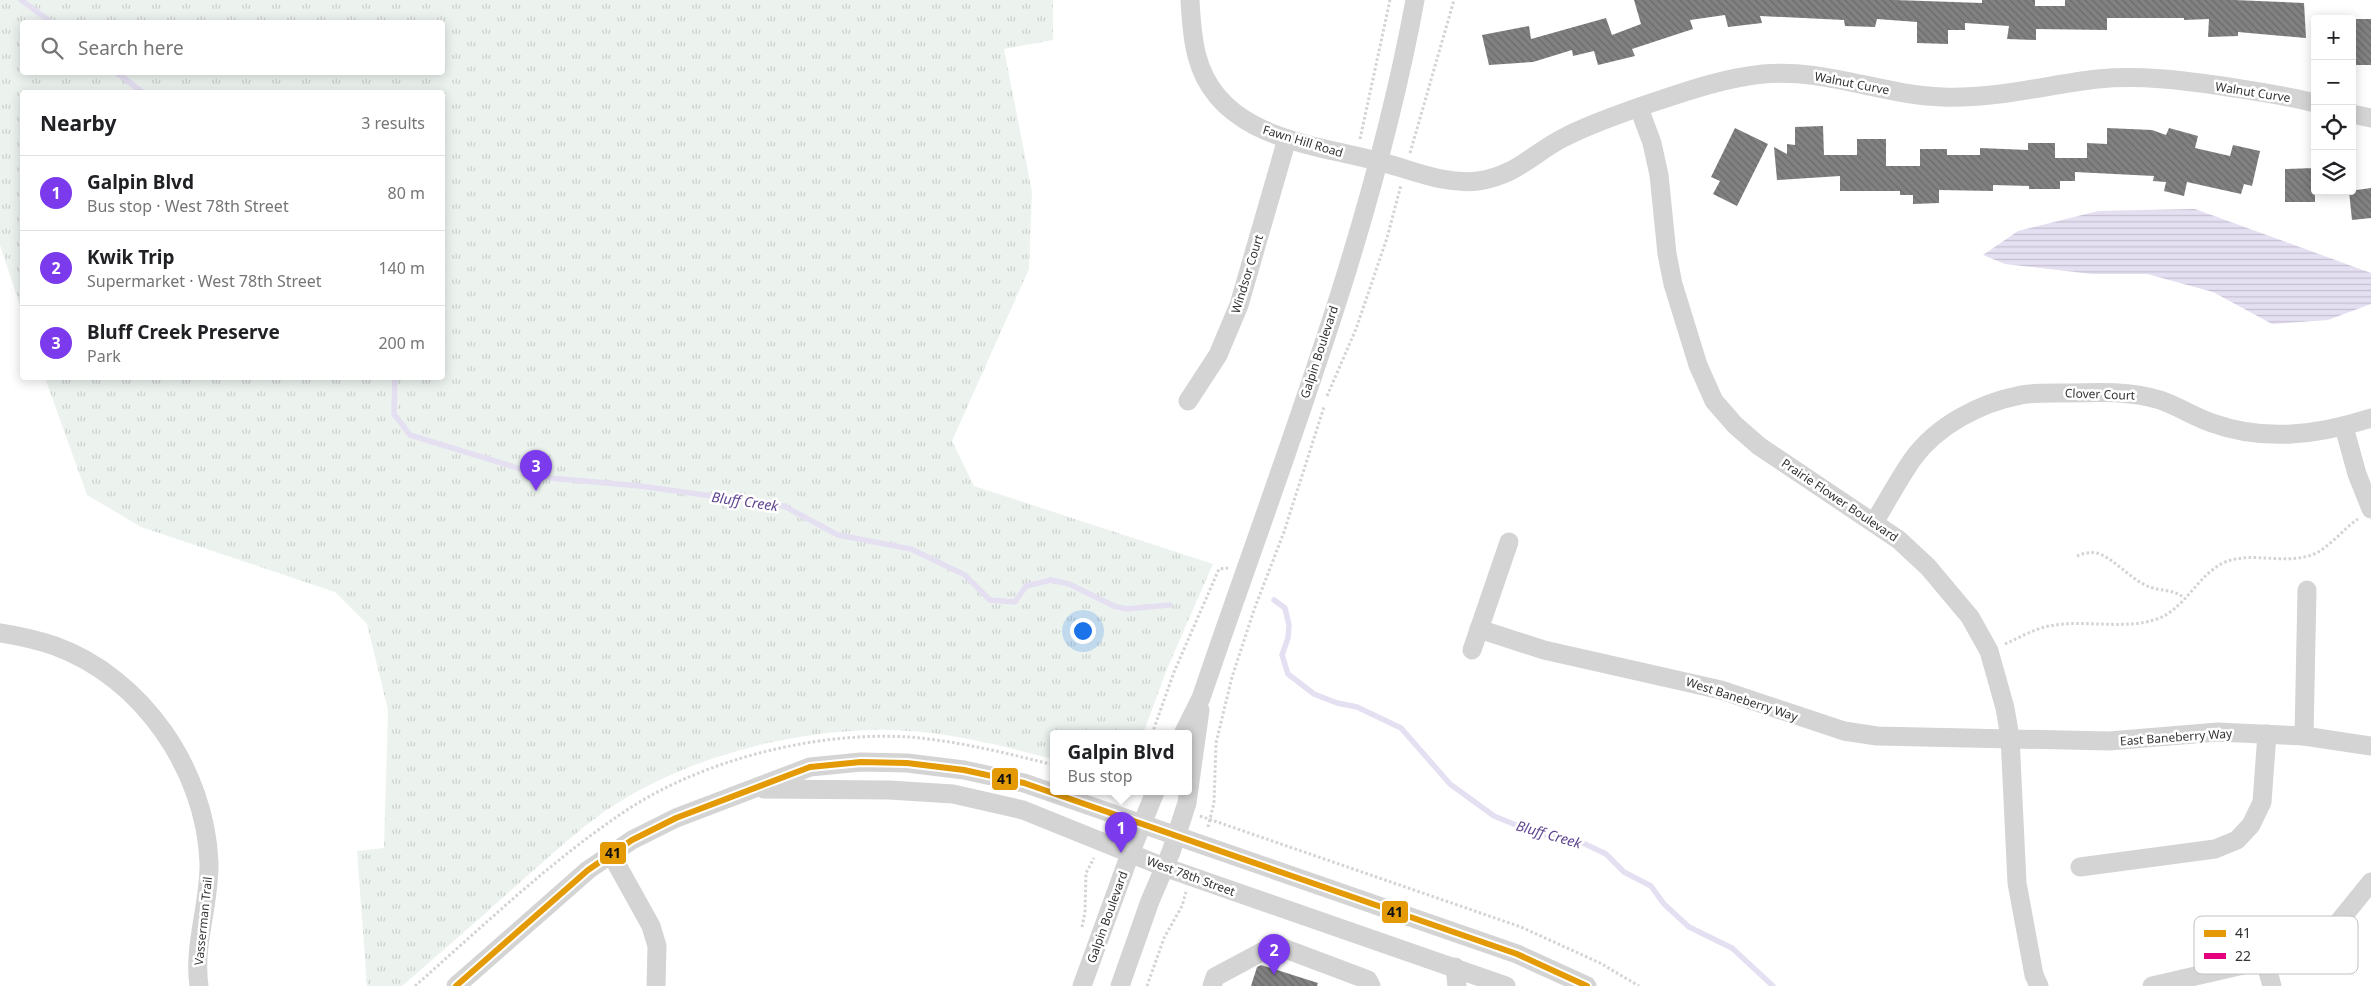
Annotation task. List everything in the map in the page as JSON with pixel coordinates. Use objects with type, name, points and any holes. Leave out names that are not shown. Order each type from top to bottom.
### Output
[{"type":"street","name":"Fawn Hill Road","points":[[1190,0],[1197,57],[1204,76],[1218,97],[1231,111],[1247,123],[1287,139],[1380,162]]},
{"type":"street","name":"Galpin Boulevard","points":[[1185,730],[1201,698],[1247,565],[1316,363],[1380,162],[1415,0]]},
{"type":"street","name":"Walnut Curve","points":[[1380,162],[1452,181],[1478,181],[1505,174],[1529,162],[1562,138],[1638,108],[1732,78],[1766,74],[1799,73],[1838,78],[1909,94],[1972,98],[2002,95],[2098,79],[2169,79],[2275,94],[2311,102]]},
{"type":"street","name":"Prairie Flower Boulevard","points":[[1638,108],[1652,143],[1659,174],[1667,254],[1673,284],[1698,366],[1714,400],[1735,425],[1759,446],[1900,540],[1928,567],[1970,617],[1989,651],[2006,708],[2010,737],[2017,883],[2034,975],[2039,986]]},
{"type":"street","points":[[2356,115],[2371,118]]},
{"type":"street","name":"Windsor Court","points":[[1188,402],[1218,355],[1239,305],[1287,139]]},
{"type":"street","name":"Clover Court","points":[[1874,521],[1913,459],[1938,433],[1965,414],[1993,402],[2021,395],[2109,392],[2136,394],[2161,400],[2235,431],[2267,435],[2300,435],[2344,427],[2371,418]]},
{"type":"street","points":[[2344,427],[2368,512]]},
{"type":"street","points":[[1472,650],[1508,542]]},
{"type":"street","points":[[2304,736],[2307,590]]},
{"type":"street","name":"West Baneberry Way","points":[[1479,629],[1544,650],[1721,690],[1844,731],[1877,736],[2010,737]]},
{"type":"street","name":"Vasserman Trail","points":[[0,633],[56,646],[93,666],[136,700],[172,742],[185,768],[198,802],[207,848],[208,881],[199,946],[199,986]]},
{"type":"street","name":"Galpin Boulevard","points":[[1192,780],[1201,698]]},
{"type":"street","name":"East Baneberry Way","points":[[2010,737],[2109,741],[2218,732],[2304,736],[2371,746]]},
{"type":"street","points":[[2080,867],[2215,849],[2237,840],[2251,826],[2262,802],[2268,734]]},
{"type":"street","name":"West 78th Street","points":[[456,986],[588,870],[632,840],[676,818],[810,767],[861,762],[907,763],[964,770],[1024,783],[1050,792]]},
{"type":"street","name":"West 78th Street","points":[[752,789],[889,790],[953,794],[1023,810],[1164,867],[1506,986]]},
{"type":"street","name":"West 78th Street","points":[[1060,795],[1517,954],[1587,986]]},
{"type":"street","name":"Galpin Boulevard","points":[[1082,986],[1130,854],[1154,795]]},
{"type":"street","name":"Galpin Boulevard","points":[[1120,986],[1176,835],[1188,795]]},
{"type":"street","points":[[610,854],[651,926],[657,946],[656,986]]},
{"type":"street","points":[[2344,916],[2369,888]]},
{"type":"street","points":[[1212,986],[1215,977],[1275,945],[1368,980],[1371,986]]},
{"type":"street","points":[[1455,967],[1457,986]]},
{"type":"street","points":[[2152,986],[2204,974]]},
{"type":"path","points":[[1356,157],[1390,0]]},
{"type":"path","points":[[1201,844],[1211,819],[1214,803],[1216,743],[1232,677],[1254,610],[1284,532],[1328,396],[1356,329],[1387,238],[1454,0]]},
{"type":"path","points":[[1989,651],[2039,628],[2055,625],[2140,622],[2157,618],[2170,612],[2208,573],[2225,563],[2244,559],[2298,558],[2314,554],[2368,512]]},
{"type":"path","points":[[2077,556],[2086,553],[2099,554],[2144,585],[2157,590],[2177,592],[2184,598]]},
{"type":"path","points":[[1153,730],[1178,664],[1219,569],[1247,565]]},
{"type":"path","points":[[1116,814],[1126,795]]},
{"type":"path","points":[[1211,819],[1521,927],[1600,963],[1639,986]]},
{"type":"path","points":[[1082,931],[1085,912],[1086,873],[1103,842]]},
{"type":"path","points":[[1147,986],[1164,938],[1182,906],[1190,876]]},
{"type":"green space","points":[[0,0],[1053,0],[1053,40],[1004,49],[1032,192],[1029,269],[952,441],[974,486],[1213,564],[1167,669],[1144,730],[1050,730],[1050,758],[963,738],[894,730],[838,732],[804,736],[738,750],[675,773],[645,787],[616,804],[559,848],[402,986],[367,986],[357,851],[384,848],[388,710],[367,624],[335,592],[141,527],[87,495],[46,380],[445,380],[445,90],[20,90],[20,306],[0,245]]},
{"type":"shaded area","points":[[2195,209],[2371,273],[2371,304],[2328,320],[2272,324],[2213,292],[2147,274],[2092,274],[2005,264],[1983,255],[2018,231],[2098,211]]},
{"type":"building","points":[[1634,0],[1895,0],[1982,3],[1982,0],[2035,0],[2035,6],[2065,6],[2065,0],[2234,0],[2304,3],[2306,38],[2238,32],[2238,36],[2208,37],[2209,19],[2107,18],[2107,30],[2036,29],[2036,40],[2007,39],[2009,26],[1965,23],[1965,30],[1948,30],[1948,44],[1917,43],[1917,22],[1877,19],[1875,27],[1845,26],[1844,20],[1760,16],[1762,23],[1728,27],[1725,15],[1690,20],[1693,29],[1632,49],[1635,56],[1598,65],[1594,51],[1573,56],[1572,50],[1533,62],[1489,65],[1482,35],[1529,26],[1531,39],[1606,18],[1612,35],[1641,24]]},
{"type":"building","points":[[2356,19],[2371,19],[2371,65],[2356,65]]},
{"type":"building","points":[[1823,126],[1824,155],[1857,155],[1857,139],[1886,139],[1886,166],[1920,166],[1920,149],[1947,149],[1947,155],[1980,155],[1980,148],[2028,150],[2028,143],[2055,143],[2055,158],[2087,158],[2087,143],[2107,144],[2107,128],[2152,130],[2166,135],[2169,128],[2198,136],[2195,148],[2230,156],[2233,145],[2260,151],[2252,186],[2244,184],[2241,194],[2187,182],[2184,196],[2164,191],[2166,182],[2153,181],[2154,176],[2075,172],[2075,181],[2060,181],[2060,189],[2029,189],[2029,186],[1993,185],[1993,191],[1939,190],[1939,203],[1913,204],[1913,195],[1900,195],[1900,191],[1840,191],[1840,176],[1777,180],[1774,147],[1787,154],[1787,144],[1795,145],[1795,127]]},
{"type":"building","points":[[1735,128],[1768,144],[1737,206],[1713,194],[1720,181],[1711,177]]},
{"type":"building","points":[[2311,168],[2311,195],[2315,195],[2315,202],[2285,202],[2285,169]]},
{"type":"building","points":[[2371,188],[2371,218],[2352,220],[2349,195],[2356,195],[2356,190]]},
{"type":"building","points":[[1261,965],[1318,983],[1317,986],[1251,986],[1257,967]]},
{"type":"waterway","name":"Bluff Creek","points":[[21,0],[48,20]]},
{"type":"waterway","name":"Bluff Creek","points":[[120,75],[139,90]]},
{"type":"waterway","name":"Bluff Creek","points":[[395,380],[394,414],[410,435],[550,478],[640,486],[784,506],[838,535],[911,549],[965,575],[990,600],[1015,602],[1026,586],[1051,580],[1069,584],[1114,606],[1126,609],[1170,605]]},
{"type":"waterway","name":"Bluff Creek","points":[[1274,600],[1285,608],[1289,625],[1288,638],[1282,655],[1288,674],[1314,694],[1337,703],[1357,707],[1401,728],[1450,784],[1494,816],[1533,832],[1583,843],[1606,854],[1624,872],[1651,886],[1664,904],[1689,927],[1732,948],[1773,986]]},
{"type":"transit line","name":"41","points":[[456,986],[588,870],[632,840],[676,818],[810,767],[861,762],[907,763],[964,770],[1024,783],[1050,792]]},
{"type":"transit line","name":"41","points":[[1059,795],[1517,954],[1587,986]]},
{"type":"place","name":"Bluff Creek Preserve","points":[[536,491]]},
{"type":"place","name":"Galpin Blvd","points":[[1121,853]]},
{"type":"place","name":"Kwik Trip","points":[[1274,975]]}]
